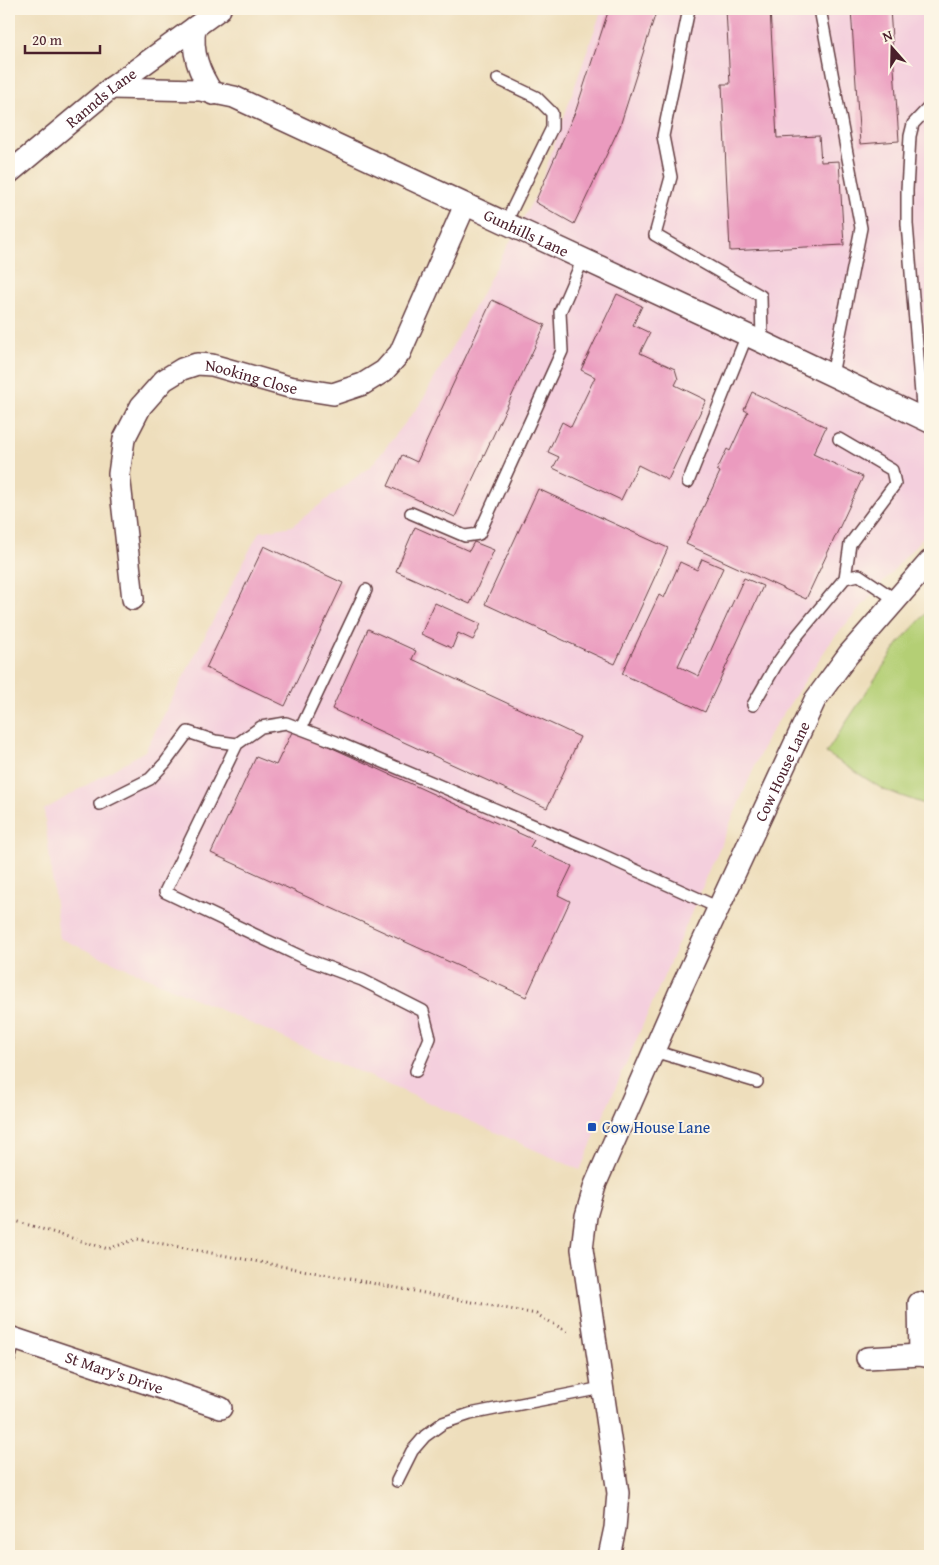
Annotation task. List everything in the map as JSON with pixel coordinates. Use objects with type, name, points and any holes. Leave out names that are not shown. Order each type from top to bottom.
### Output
[{"type":"street","name":"Rannds Lane","points":[[9,173],[111,88],[220,9]]},
{"type":"street","points":[[195,27],[193,38],[194,51],[204,80],[213,94]]},
{"type":"street","name":"Gunhills Lane","points":[[111,88],[200,90],[234,97],[754,338],[926,420]]},
{"type":"street","name":"Nooking Close","points":[[133,600],[119,474],[124,439],[141,406],[164,380],[182,369],[197,364],[212,365],[288,387],[333,394],[363,384],[384,371],[400,354],[466,205]]},
{"type":"street","name":"Cow House Lane","points":[[609,1556],[615,1528],[618,1493],[582,1250],[586,1216],[595,1186],[654,1051],[815,700],[848,655],[930,561]]},
{"type":"street","points":[[867,1358],[925,1356],[919,1303]]},
{"type":"street","name":"St Mary's Drive","points":[[11,1346],[221,1408]]},
{"type":"lane","points":[[688,482],[754,338],[761,296],[655,235],[671,177],[663,136],[689,9]]},
{"type":"lane","points":[[820,9],[861,228],[832,375]]},
{"type":"lane","points":[[498,79],[536,97],[552,113],[552,128],[505,224]]},
{"type":"lane","points":[[926,420],[907,224],[907,190],[910,136],[913,124],[930,106]]},
{"type":"lane","points":[[410,513],[465,536],[479,534],[562,351],[560,312],[583,259]]},
{"type":"lane","points":[[753,705],[796,637],[845,578],[850,544],[895,484],[892,470],[839,438]]},
{"type":"lane","points":[[845,578],[859,575],[896,600]]},
{"type":"lane","points":[[301,728],[366,590]]},
{"type":"lane","points":[[416,1071],[430,1038],[423,1011],[362,980],[308,960],[165,892],[238,744],[261,727],[286,723],[301,728],[588,848],[719,908]]},
{"type":"lane","points":[[100,804],[150,779],[165,763],[188,732],[215,741],[238,744]]},
{"type":"lane","points":[[654,1051],[757,1082]]},
{"type":"lane","points":[[397,1481],[412,1451],[425,1436],[443,1423],[470,1414],[602,1388]]},
{"type":"path","points":[[9,1219],[108,1249],[137,1239],[536,1314],[578,1337],[595,1336]]},
{"type":"shaded area","points":[[602,9],[930,9],[930,529],[832,640],[767,738],[580,1170],[59,938],[44,810],[145,751],[259,532],[292,526],[372,465],[421,403],[538,191]]},
{"type":"green space","points":[[930,609],[930,806],[884,790],[826,753],[898,644]]},
{"type":"building","points":[[609,9],[657,9],[620,126],[574,224],[535,202],[576,110]]},
{"type":"building","points":[[726,9],[770,9],[777,138],[819,136],[821,162],[839,161],[844,245],[730,251],[722,84],[730,84]]},
{"type":"building","points":[[851,9],[890,9],[899,141],[860,144]]},
{"type":"building","points":[[617,294],[642,306],[633,325],[650,333],[640,353],[675,369],[678,379],[675,385],[706,400],[668,480],[638,465],[621,500],[553,468],[559,457],[548,452],[562,422],[571,427],[595,377],[581,370]]},
{"type":"building","points":[[492,300],[545,325],[455,517],[388,486],[402,455],[417,462]]},
{"type":"building","points":[[752,392],[826,427],[813,454],[863,477],[806,599],[686,544],[720,472],[717,470],[727,449],[730,451],[748,412],[744,410]]},
{"type":"building","points":[[538,489],[668,548],[615,664],[485,604]]},
{"type":"building","points":[[415,527],[469,551],[474,542],[494,550],[470,604],[396,571]]},
{"type":"building","points":[[264,546],[343,583],[285,706],[206,668]]},
{"type":"building","points":[[702,559],[723,568],[678,666],[699,676],[744,578],[763,586],[705,712],[622,674],[659,595],[664,598],[680,562],[697,570]]},
{"type":"building","points":[[435,603],[481,624],[473,640],[458,633],[452,648],[421,634]]},
{"type":"building","points":[[368,629],[416,651],[412,659],[580,737],[547,808],[332,709]]},
{"type":"building","points":[[293,730],[534,840],[530,847],[572,866],[558,895],[570,901],[526,997],[211,853],[256,757],[276,765]]},
{"type":"place","name":"Cow House Lane","points":[[592,1127]]}]
